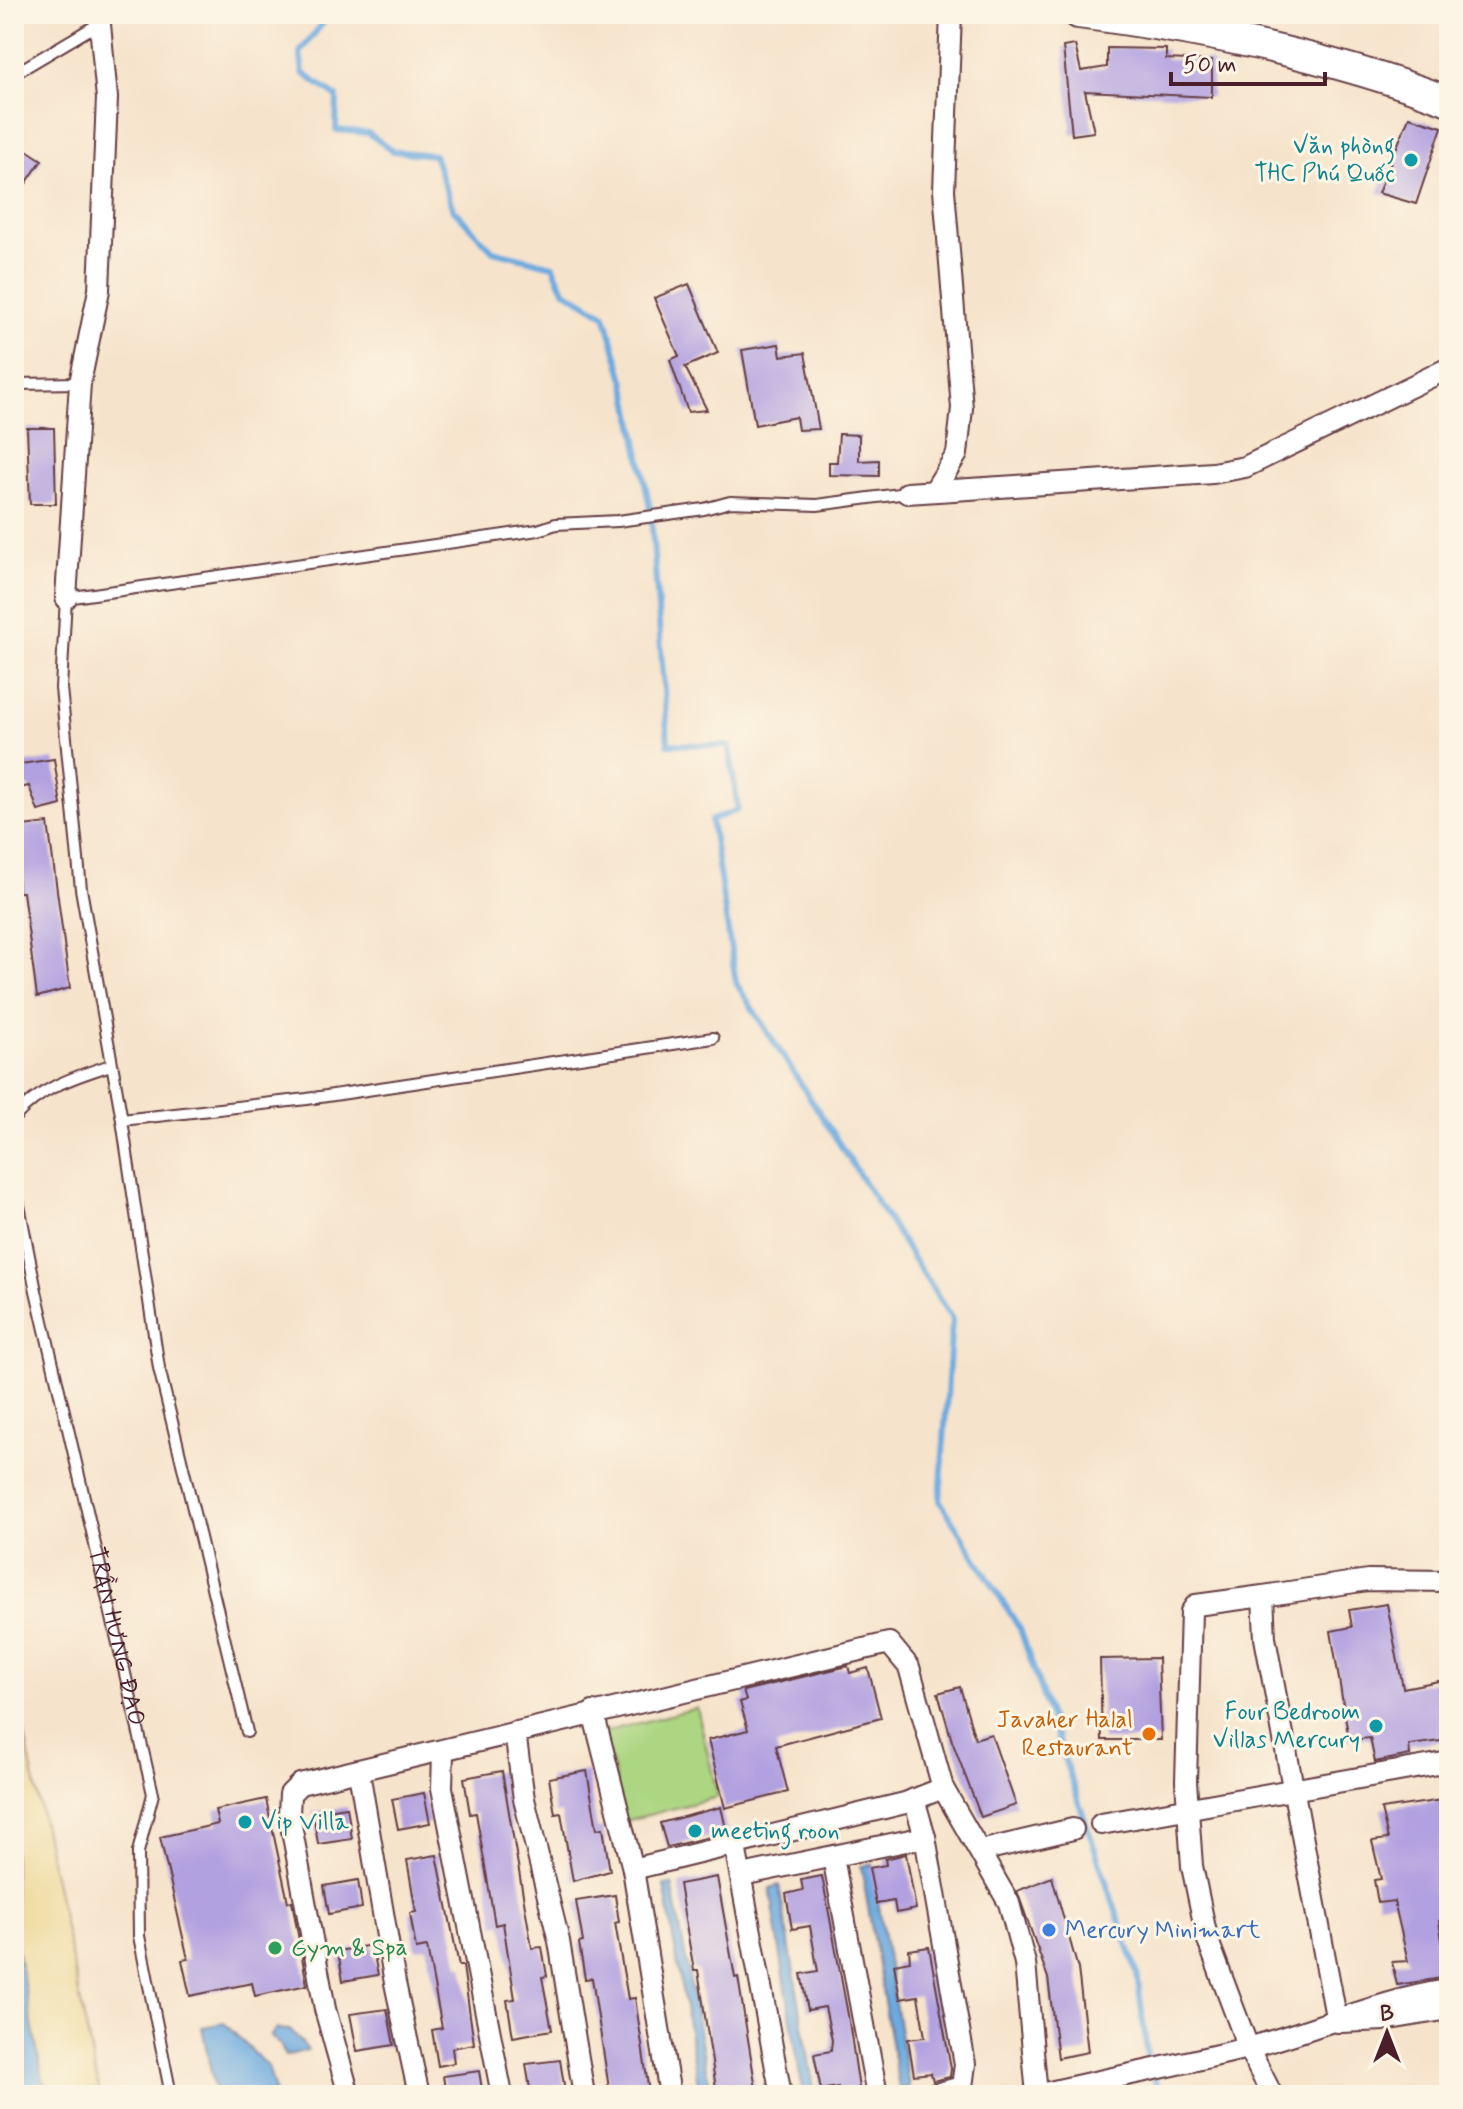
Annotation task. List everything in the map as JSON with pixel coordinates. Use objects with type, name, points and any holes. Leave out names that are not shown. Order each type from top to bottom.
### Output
[{"type":"main road","points":[[1078,14],[1183,28],[1314,60],[1449,101]]},
{"type":"street","points":[[934,491],[957,454],[962,408],[945,212],[951,14]]},
{"type":"street","points":[[66,598],[80,383],[99,290],[107,98],[100,19]]},
{"type":"street","points":[[907,493],[1213,473],[1245,467],[1449,368]]},
{"type":"street","points":[[1272,2095],[1248,2047],[1207,1938],[1192,1866],[1188,1809],[1191,1612],[1196,1605],[1212,1601],[1368,1580],[1449,1581]]},
{"type":"street","points":[[1263,1596],[1265,1638],[1337,2022]]},
{"type":"street","points":[[349,2095],[325,2009],[289,1814],[290,1794],[300,1784],[889,1643],[909,1667],[943,1788],[1009,1903],[1025,1963],[1037,2095],[1248,2047],[1337,2022],[1365,2008],[1449,1990]]},
{"type":"street","points":[[593,1712],[633,1869],[670,2095]]},
{"type":"street","points":[[515,1732],[524,1799],[559,1941],[584,2095]]},
{"type":"street","points":[[443,1752],[442,1788],[502,2095]]},
{"type":"street","points":[[1101,1824],[1449,1762]]},
{"type":"street","points":[[359,1772],[395,1983],[419,2095]]},
{"type":"street","points":[[633,1869],[735,1846],[914,1799],[943,1788]]},
{"type":"street","points":[[914,1799],[925,1837],[965,2076],[962,2087],[932,2095]]},
{"type":"street","points":[[980,1851],[1073,1829]]},
{"type":"street","points":[[742,1875],[925,1837]]},
{"type":"street","points":[[735,1846],[781,2095]]},
{"type":"street","points":[[833,1857],[877,2095]]},
{"type":"street","points":[[1337,2022],[1372,2021],[1449,2009]]},
{"type":"lane","points":[[14,74],[100,19]]},
{"type":"lane","points":[[14,384],[80,383]]},
{"type":"lane","points":[[247,1732],[159,1368],[122,1120],[81,889],[66,763],[61,688],[66,598],[538,530],[556,524],[618,521],[704,509],[730,502],[817,505],[907,493]]},
{"type":"lane","points":[[122,1120],[307,1099],[713,1038]]},
{"type":"lane","points":[[14,1118],[53,1085],[111,1065]]},
{"type":"lane","name":"TRẦN HƯNG ĐẠO","points":[[14,1180],[36,1291],[153,1794],[138,1852],[139,1936],[171,2095]]},
{"type":"green space","points":[[697,1708],[718,1797],[625,1821],[604,1732]]},
{"type":"sand","points":[[14,1684],[100,2095],[46,2095],[14,1933]]},
{"type":"water","points":[[872,1864],[909,2087],[899,2089],[861,1866]]},
{"type":"water","points":[[672,1884],[711,2095],[700,2095],[664,1885]]},
{"type":"water","points":[[779,1885],[815,2095],[803,2095],[770,1888]]},
{"type":"water","points":[[14,1933],[46,2095],[14,2095]]},
{"type":"water","points":[[224,2023],[268,2067],[275,2091],[269,2094],[215,2092],[202,2027]]},
{"type":"water","points":[[276,2029],[291,2030],[308,2050],[285,2056],[280,2044],[270,2036]]},
{"type":"building","points":[[1075,45],[1081,71],[1107,67],[1107,48],[1166,49],[1166,59],[1212,61],[1212,97],[1085,91],[1094,132],[1072,135],[1063,47]]},
{"type":"building","name":"Văn phòng THC Phú Quốc","points":[[1409,117],[1442,127],[1416,204],[1378,193]]},
{"type":"building","points":[[14,142],[42,160],[14,201]]},
{"type":"building","points":[[689,284],[718,353],[685,367],[707,410],[688,412],[670,360],[679,356],[654,298]]},
{"type":"building","points":[[779,344],[781,356],[805,353],[819,429],[798,430],[796,417],[755,425],[742,350]]},
{"type":"building","points":[[27,428],[54,428],[56,504],[30,504]]},
{"type":"building","points":[[839,434],[859,435],[859,461],[879,460],[879,476],[829,475],[829,462],[837,462]]},
{"type":"building","points":[[54,759],[61,805],[38,811],[29,786],[14,789],[14,765]]},
{"type":"building","points":[[48,823],[70,988],[37,997],[23,892],[18,892],[14,827]]},
{"type":"building","points":[[1387,1604],[1403,1688],[1449,1679],[1449,1740],[1409,1745],[1410,1755],[1375,1762],[1370,1738],[1349,1740],[1331,1631],[1352,1627],[1349,1610]]},
{"type":"building","points":[[1158,1658],[1161,1740],[1102,1740],[1100,1659]]},
{"type":"building","points":[[848,1666],[850,1673],[868,1668],[881,1718],[776,1746],[788,1792],[725,1808],[708,1740],[748,1730],[740,1702],[746,1700],[743,1691]]},
{"type":"building","points":[[960,1687],[975,1739],[991,1734],[1016,1805],[981,1817],[952,1741],[938,1693]]},
{"type":"building","points":[[502,1771],[532,1948],[542,1947],[547,1976],[542,1977],[552,2030],[513,2037],[507,2000],[515,1999],[503,1923],[495,1925],[476,1813],[470,1814],[464,1778]]},
{"type":"building","points":[[587,1771],[597,1829],[603,1828],[610,1871],[573,1881],[561,1813],[555,1814],[549,1778]]},
{"type":"building","points":[[424,1793],[430,1823],[398,1829],[392,1799]]},
{"type":"building","points":[[266,1799],[288,1902],[292,1901],[307,1985],[255,1996],[252,1983],[190,1996],[182,1960],[188,1959],[160,1837],[218,1824],[215,1810]]},
{"type":"building","points":[[1449,1799],[1449,1919],[1439,1921],[1448,1977],[1397,1985],[1392,1962],[1408,1961],[1394,1901],[1378,1903],[1374,1880],[1381,1879],[1372,1841],[1388,1839],[1381,1809]]},
{"type":"building","points":[[347,1807],[352,1839],[318,1844],[313,1812]]},
{"type":"building","name":"meeting roon","points":[[721,1807],[727,1833],[667,1847],[660,1823]]},
{"type":"building","points":[[906,1854],[916,1909],[896,1913],[894,1901],[876,1904],[869,1868],[886,1865],[885,1859]]},
{"type":"building","points":[[437,1855],[459,1966],[463,1966],[474,2044],[452,2048],[454,2063],[438,2066],[432,2030],[442,2028],[427,1947],[416,1949],[410,1913],[416,1912],[407,1860]]},
{"type":"building","points":[[822,1876],[860,2095],[840,2095],[838,2087],[821,2090],[814,2054],[831,2051],[832,2040],[825,2007],[808,2010],[801,1974],[818,1971],[810,1926],[792,1929],[786,1894],[803,1890],[801,1880]]},
{"type":"building","points":[[717,1877],[735,1978],[738,1977],[757,2095],[717,2095],[698,1970],[694,1970],[679,1884]]},
{"type":"building","name":"Mercury Minimart","points":[[1052,1877],[1078,1969],[1088,2052],[1058,2058],[1048,1978],[1017,1891]]},
{"type":"building","points":[[358,1880],[362,1908],[329,1914],[324,1886]]},
{"type":"building","points":[[615,1895],[619,1922],[615,1923],[628,1999],[635,1998],[649,2092],[635,2095],[610,2095],[592,1978],[585,1979],[579,1943],[583,1942],[576,1901]]},
{"type":"building","points":[[372,1945],[378,1975],[343,1981],[338,1951]]},
{"type":"building","points":[[929,1947],[951,2068],[950,2077],[933,2081],[931,2073],[914,2075],[908,2039],[925,2037],[918,1996],[900,1999],[894,1964],[910,1961],[909,1950]]},
{"type":"building","points":[[387,2009],[394,2045],[357,2051],[350,2014]]},
{"type":"building","points":[[560,2060],[565,2091],[531,2095],[526,2064]]},
{"type":"building","points":[[479,2071],[483,2095],[446,2095],[443,2076]]},
{"type":"waterway","points":[[330,14],[300,52],[303,73],[337,97],[336,130],[368,133],[393,151],[434,155],[453,209],[493,251],[553,266],[564,290],[605,315],[628,393],[651,514],[668,744],[729,746],[738,810],[711,820],[736,983],[952,1319],[940,1501],[1020,1629],[1137,1973],[1149,2069],[1162,2095]]},
{"type":"place","name":"Văn phòng THC Phú Quốc","points":[[1411,160]]},
{"type":"place","name":"Four Bedroom Villas Mercury","points":[[1376,1726]]},
{"type":"place","name":"Javaher Halal Restaurant","points":[[1149,1734]]},
{"type":"place","name":"Vip Villa","points":[[245,1822]]},
{"type":"place","name":"meeting roon","points":[[695,1831]]},
{"type":"place","name":"Mercury Minimart","points":[[1049,1930]]},
{"type":"place","name":"Gym & Spa","points":[[275,1948]]}]
